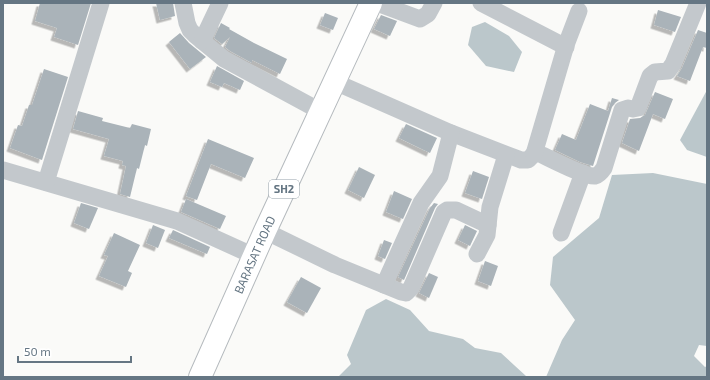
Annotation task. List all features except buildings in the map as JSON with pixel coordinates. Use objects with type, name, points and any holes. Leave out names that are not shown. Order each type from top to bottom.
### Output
[{"type":"main road","name":"BARASAT ROAD","points":[[200,377],[265,231],[371,3]]},
{"type":"street","points":[[46,182],[101,3]]},
{"type":"street","points":[[183,3],[190,30],[224,59],[320,111]]},
{"type":"street","points":[[202,41],[220,3]]},
{"type":"street","points":[[377,3],[420,19],[428,14],[434,3]]},
{"type":"street","points":[[481,3],[566,48]]},
{"type":"street","points":[[534,154],[540,154],[584,173],[595,176],[602,171],[622,110],[628,108],[638,108],[650,76],[655,72],[665,72],[669,69],[698,3]]},
{"type":"street","points":[[335,82],[451,134],[506,155],[524,161],[528,160],[534,154],[566,48],[579,12]]},
{"type":"street","points":[[384,285],[421,203],[440,176],[451,134]]},
{"type":"street","points":[[477,254],[487,235],[490,207],[506,155]]},
{"type":"street","points":[[3,170],[177,221],[254,256]]},
{"type":"street","points":[[561,233],[584,173]]},
{"type":"street","points":[[265,231],[329,262],[406,293],[409,292],[444,212],[447,210],[456,210],[488,225]]},
{"type":"shaded area","points":[[485,22],[509,36],[522,52],[514,72],[486,66],[468,45],[472,27]]},
{"type":"shaded area","points":[[707,90],[707,157],[687,150],[680,140]]},
{"type":"shaded area","points":[[653,173],[707,184],[707,346],[699,345],[694,356],[705,367],[707,366],[707,377],[546,377],[562,340],[575,320],[550,285],[553,257],[599,218],[612,175]]},
{"type":"shaded area","points":[[386,299],[410,310],[429,331],[463,339],[475,348],[501,353],[526,376],[540,377],[338,377],[351,364],[347,355],[366,310]]}]
